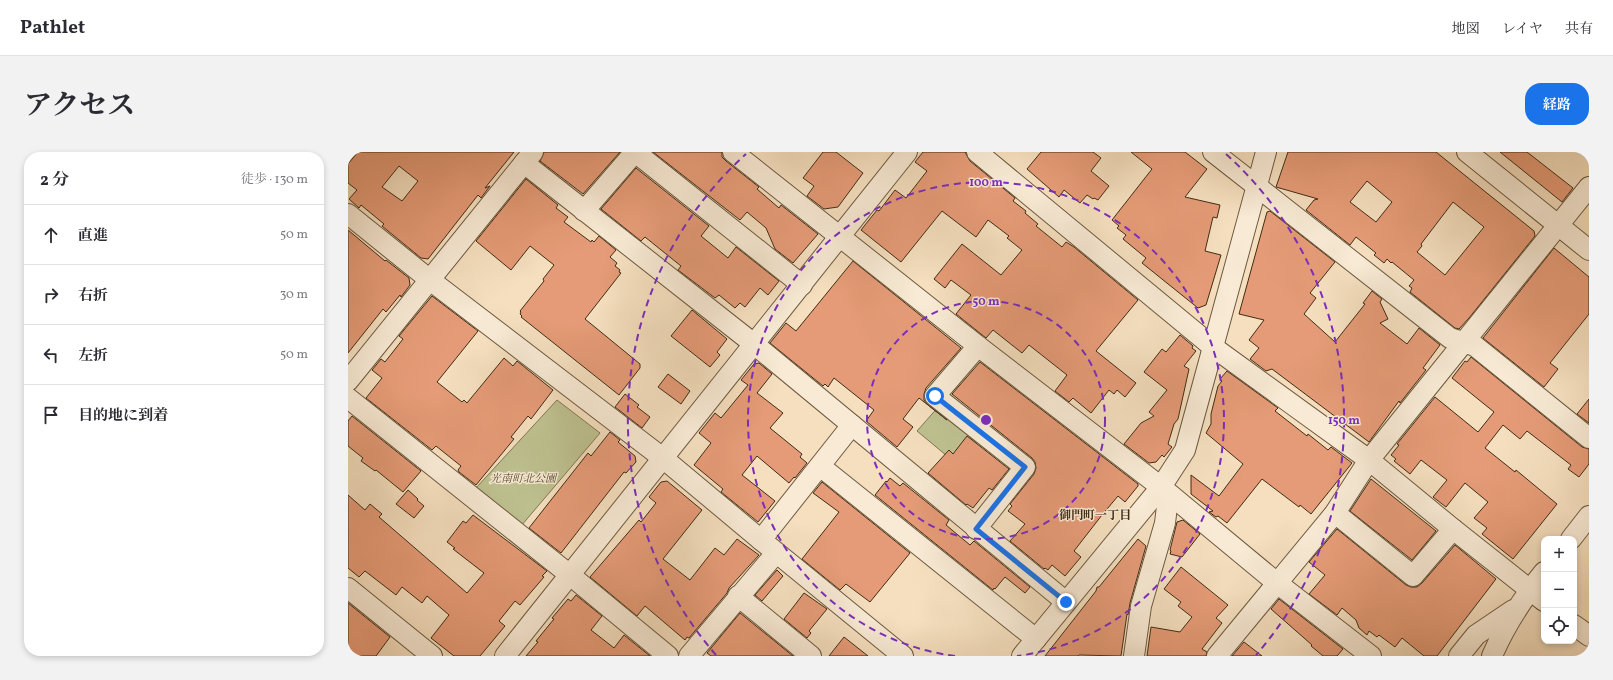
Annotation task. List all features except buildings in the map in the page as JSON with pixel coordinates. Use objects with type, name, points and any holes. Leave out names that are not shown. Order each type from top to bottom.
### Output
[{"type":"street","points":[[584,211],[635,152],[802,285]]},
{"type":"street","points":[[733,152],[978,346],[1161,487],[1277,583],[1371,656]]},
{"type":"street","points":[[505,656],[664,459],[907,152]]},
{"type":"street","points":[[977,152],[1213,347],[1369,460],[1453,529],[1531,599]]},
{"type":"street","points":[[1213,152],[1450,338],[1475,346],[1589,438]]},
{"type":"street","points":[[1022,656],[1161,487],[1185,450],[1266,152]]},
{"type":"street","points":[[1467,152],[1589,250]]},
{"type":"street","points":[[348,381],[528,158],[584,211],[754,344],[1066,602]]},
{"type":"street","points":[[1217,656],[1335,513],[1369,460],[1589,187]]},
{"type":"street","points":[[348,214],[430,280],[664,459],[776,553],[903,656]]},
{"type":"street","points":[[976,529],[1025,467],[935,396],[978,346]]},
{"type":"street","points":[[348,398],[570,575],[668,656]]},
{"type":"street","points":[[761,540],[852,425]]},
{"type":"street","points":[[820,466],[1036,638]]},
{"type":"street","points":[[1134,656],[1141,606],[1165,523],[1167,506],[1161,487]]},
{"type":"street","points":[[1335,513],[1413,576],[1453,529]]},
{"type":"street","points":[[1573,536],[1589,516]]},
{"type":"street","points":[[689,656],[738,596],[776,553]]},
{"type":"street","points":[[1492,656],[1500,636],[1531,599],[1541,578]]},
{"type":"street","points":[[348,588],[432,656]]},
{"type":"street","points":[[738,596],[811,656]]},
{"type":"street","points":[[1459,656],[1476,635],[1531,599]]},
{"type":"street","points":[[1577,627],[1589,636]]},
{"type":"green space","name":"光南町北公園","points":[[557,400],[600,433],[521,526],[475,489]]},
{"type":"green space","points":[[940,405],[979,438],[953,461],[917,431]]},
{"type":"district","name":"御門町一丁目","points":[[1095,516]]},
{"type":"route","points":[[935,396],[1025,467],[976,529],[1066,602]]}]
